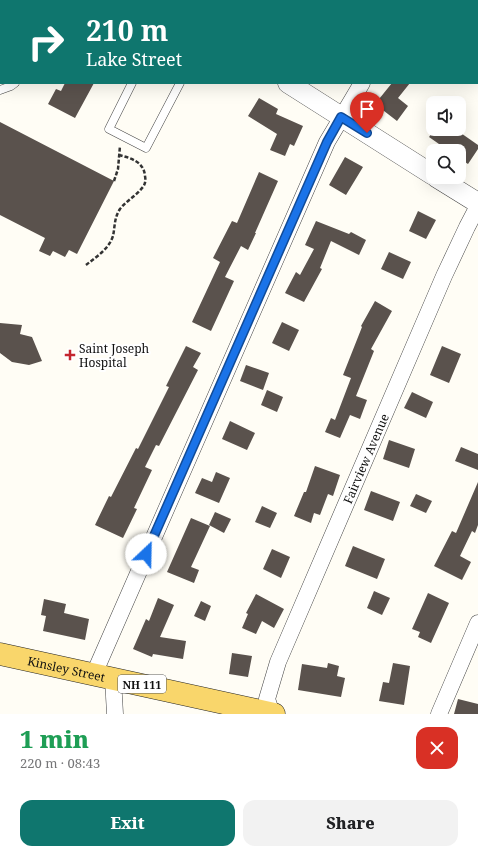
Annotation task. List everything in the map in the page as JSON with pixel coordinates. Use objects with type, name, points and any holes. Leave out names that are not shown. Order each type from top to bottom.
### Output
[{"type":"main road","name":"Kinsley Street","points":[[0,654],[273,714]]},
{"type":"street","points":[[290,84],[426,171]]},
{"type":"street","points":[[115,714],[103,676],[327,142],[361,84]]},
{"type":"street","points":[[446,184],[478,205]]},
{"type":"street","name":"Fairview Avenue","points":[[273,714],[267,699],[278,662],[444,276],[478,205]]},
{"type":"street","points":[[439,714],[478,624]]},
{"type":"lane","points":[[0,90],[14,84]]},
{"type":"lane","points":[[132,84],[109,129],[146,148],[179,84]]},
{"type":"path","points":[[114,181],[118,169],[119,149],[125,137]]},
{"type":"path","points":[[86,265],[109,244],[113,237],[117,216],[120,209],[144,186],[146,180],[143,168],[133,159],[119,154]]},
{"type":"building","points":[[64,84],[93,84],[75,118],[48,104],[56,89],[61,91]]},
{"type":"building","points":[[391,84],[409,84],[398,98],[408,106],[397,121],[375,104]]},
{"type":"building","points":[[259,98],[278,109],[276,114],[303,126],[294,146],[290,144],[285,156],[270,150],[277,134],[248,116]]},
{"type":"building","points":[[0,122],[114,181],[77,254],[69,250],[65,257],[53,251],[50,256],[39,251],[45,238],[0,215]]},
{"type":"building","points":[[465,136],[478,145],[478,149],[468,164],[466,163],[466,144],[439,144],[429,137]]},
{"type":"building","points":[[345,157],[363,167],[346,195],[329,185]]},
{"type":"building","points":[[259,172],[278,181],[248,250],[241,246],[225,277],[234,281],[211,331],[192,322],[220,262],[213,258],[232,221],[237,223]]},
{"type":"building","points":[[418,211],[436,220],[426,239],[409,231]]},
{"type":"building","points":[[316,221],[349,234],[351,232],[366,240],[359,255],[331,241],[320,268],[322,269],[304,302],[285,293],[296,272],[300,275],[314,249],[305,245]]},
{"type":"building","points":[[389,252],[411,262],[403,279],[381,269]]},
{"type":"building","points":[[375,301],[392,311],[371,349],[374,351],[356,396],[367,400],[360,419],[350,415],[340,438],[325,432],[331,418],[335,420],[351,378],[343,375],[362,327],[361,326]]},
{"type":"building","points":[[282,322],[299,330],[289,351],[272,343]]},
{"type":"building","points":[[0,323],[22,325],[20,334],[32,337],[42,361],[29,365],[12,362],[0,353]]},
{"type":"building","points":[[186,346],[201,353],[193,367],[198,370],[159,446],[156,445],[145,467],[152,470],[134,508],[137,509],[123,538],[95,525],[109,496],[111,497],[136,448],[138,449],[169,387],[166,386]]},
{"type":"building","points":[[442,346],[461,354],[449,383],[430,375]]},
{"type":"building","points":[[246,365],[269,373],[263,390],[240,381]]},
{"type":"building","points":[[267,390],[283,397],[277,412],[261,405]]},
{"type":"building","points":[[412,392],[433,402],[426,418],[404,408]]},
{"type":"building","points":[[230,421],[255,433],[247,450],[222,439]]},
{"type":"building","points":[[389,440],[415,449],[409,468],[383,459]]},
{"type":"building","points":[[461,447],[478,454],[478,470],[455,461]]},
{"type":"building","points":[[315,466],[340,475],[333,496],[328,494],[320,515],[314,513],[311,523],[294,516],[304,492],[306,492]]},
{"type":"building","points":[[216,472],[230,478],[219,503],[195,493],[202,478],[212,482]]},
{"type":"building","points":[[478,482],[478,525],[475,533],[472,531],[460,556],[471,562],[462,580],[434,566],[452,531],[456,533]]},
{"type":"building","points":[[371,491],[400,502],[393,521],[364,510]]},
{"type":"building","points":[[416,494],[432,501],[426,513],[410,506]]},
{"type":"building","points":[[262,506],[277,513],[270,528],[255,522]]},
{"type":"building","points":[[215,512],[231,519],[224,533],[209,525]]},
{"type":"building","points":[[191,518],[210,526],[191,567],[199,570],[194,583],[167,572]]},
{"type":"building","points":[[353,546],[385,559],[377,579],[345,566]]},
{"type":"building","points":[[272,549],[290,557],[281,578],[263,569]]},
{"type":"building","points":[[374,591],[390,598],[382,615],[367,608]]},
{"type":"building","points":[[428,593],[449,603],[431,643],[418,637],[420,632],[412,629]]},
{"type":"building","points":[[256,594],[284,609],[274,628],[262,621],[256,634],[242,628],[248,614],[246,613]]},
{"type":"building","points":[[158,598],[174,605],[160,637],[186,641],[183,659],[153,654],[152,657],[133,649],[146,619],[149,621]]},
{"type":"building","points":[[44,599],[66,604],[64,613],[89,619],[85,640],[43,631],[46,616],[41,615]]},
{"type":"building","points":[[201,601],[211,606],[205,621],[194,616]]},
{"type":"building","points":[[232,653],[252,656],[248,677],[229,674]]},
{"type":"building","points":[[328,663],[339,666],[337,676],[345,678],[341,697],[298,690],[302,664],[327,668]]},
{"type":"building","points":[[393,663],[410,666],[404,705],[379,701],[383,682],[389,683]]},
{"type":"building","points":[[458,699],[478,704],[478,714],[454,714]]},
{"type":"place","name":"Saint Joseph Hospital","points":[[70,355]]},
{"type":"route","points":[[146,554],[327,142],[341,117],[367,133]]}]
